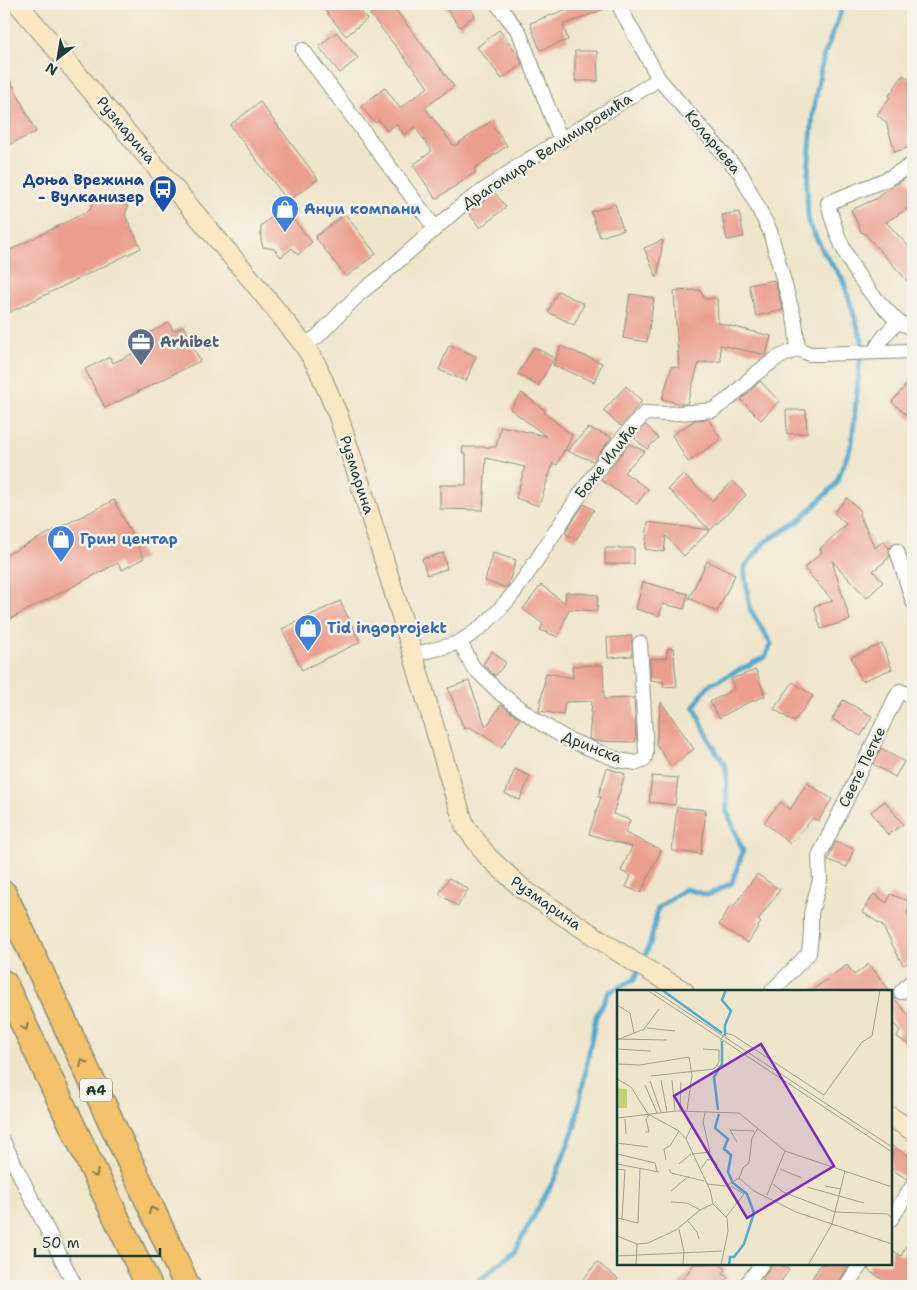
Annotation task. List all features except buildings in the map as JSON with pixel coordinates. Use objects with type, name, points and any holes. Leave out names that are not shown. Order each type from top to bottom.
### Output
[{"type":"highway","name":"A4","points":[[4,894],[187,1286]]},
{"type":"highway","name":"A4","points":[[4,983],[149,1286]]},
{"type":"main road","name":"Рузмарина","points":[[18,4],[250,278],[304,344],[317,366],[338,414],[413,654],[453,790],[466,826],[488,857],[524,890],[682,990]]},
{"type":"main road","points":[[892,1118],[913,1131]]},
{"type":"street","points":[[497,4],[520,32],[561,141]]},
{"type":"street","name":"Коларчева","points":[[618,4],[659,79],[741,174],[754,198],[770,231],[795,322],[798,349]]},
{"type":"street","points":[[302,50],[436,228]]},
{"type":"street","name":"Драгомира Велимировића","points":[[304,344],[317,337],[359,294],[461,206],[520,165],[659,79]]},
{"type":"street","points":[[913,164],[887,179],[828,203],[836,230],[867,288],[898,322],[911,325],[913,328]]},
{"type":"street","points":[[874,352],[881,338],[898,322]]},
{"type":"street","points":[[798,349],[810,354],[913,350]]},
{"type":"street","name":"Боже Илића","points":[[413,654],[460,642],[483,625],[508,601],[580,494],[624,436],[645,413],[668,414],[713,410],[777,358],[798,349]]},
{"type":"street","points":[[897,551],[913,602]]},
{"type":"street","name":"Дринска","points":[[460,642],[473,668],[501,694],[536,720],[567,739],[618,760],[636,763],[644,760],[646,753],[640,643]]},
{"type":"street","name":"Свете Петке","points":[[773,990],[809,953],[811,913],[820,880],[819,856],[895,699],[900,691],[913,697]]},
{"type":"street","points":[[901,992],[913,980]]},
{"type":"street","points":[[4,1142],[75,1286]]},
{"type":"street","points":[[892,1217],[913,1185]]},
{"type":"street","points":[[745,1286],[761,1265]]},
{"type":"street","points":[[846,1286],[860,1265]]},
{"type":"waterway","points":[[642,962],[650,944],[658,908],[685,889],[708,895],[732,883],[743,851],[727,812],[726,767],[711,743],[694,706],[709,685],[765,657],[771,644],[750,609],[744,568],[765,542],[799,521],[836,484],[852,443],[862,340],[843,280],[823,251],[808,222],[807,185],[813,113],[823,58],[844,4]]},
{"type":"waterway","points":[[473,1286],[515,1250],[555,1178],[575,1126],[596,1016],[609,992],[634,980],[639,969]]},
{"type":"place","name":"Доња Врежина - Вулканизер","points":[[163,213]]},
{"type":"place","name":"Анџи компани","points":[[285,233]]},
{"type":"place","name":"Arhibet","points":[[141,366]]},
{"type":"place","name":"Грин центар","points":[[61,563]]},
{"type":"place","name":"Tid ingoprojekt","points":[[308,652]]}]
